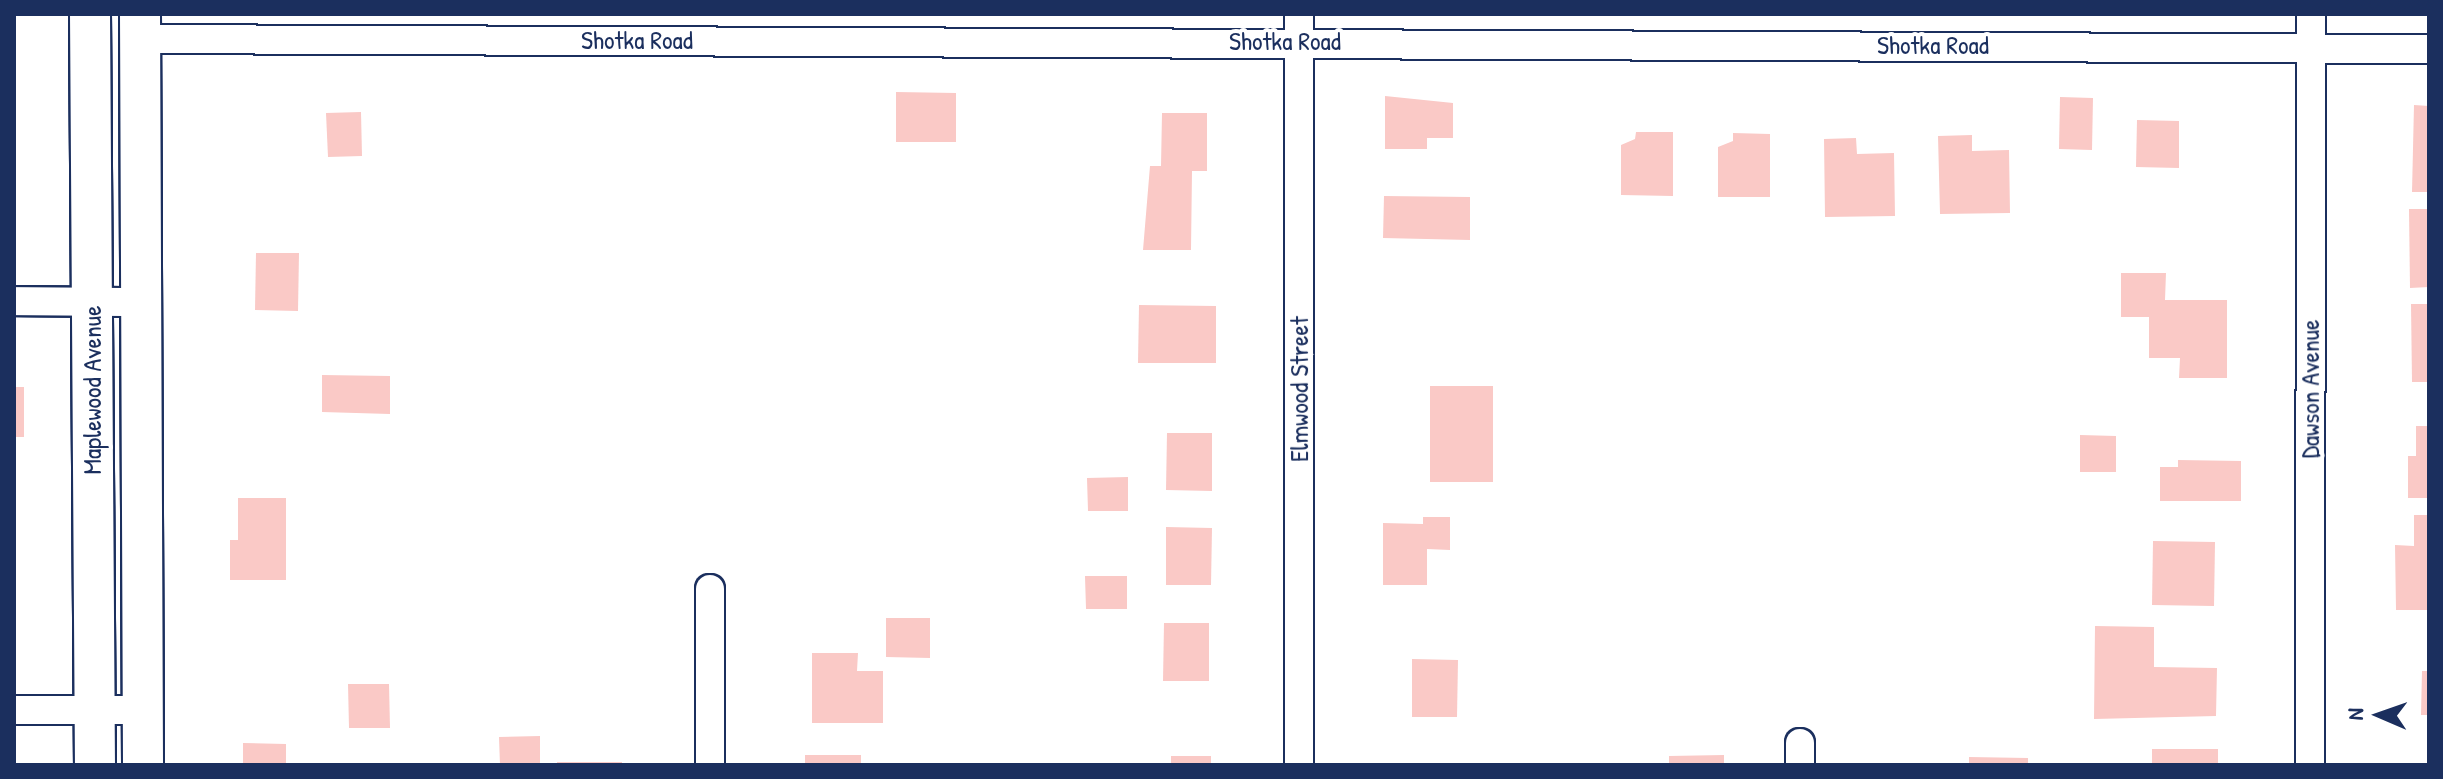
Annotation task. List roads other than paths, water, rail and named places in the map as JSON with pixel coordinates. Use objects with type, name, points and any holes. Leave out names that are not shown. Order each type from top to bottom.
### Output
[{"type":"street","name":"Maplewood Avenue","points":[[90,14],[95,765]]},
{"type":"street","name":"Dawson Avenue","points":[[2310,765],[2311,14]]},
{"type":"street","name":"Maplewood Avenue","points":[[140,27],[143,765]]},
{"type":"street","name":"Shotka Road","points":[[140,27],[1299,27],[2429,49]]},
{"type":"street","name":"Elmwood Street","points":[[1299,27],[1299,765]]},
{"type":"street","points":[[14,301],[140,302]]},
{"type":"street","points":[[710,589],[710,765]]},
{"type":"street","points":[[14,710],[142,710]]}]
